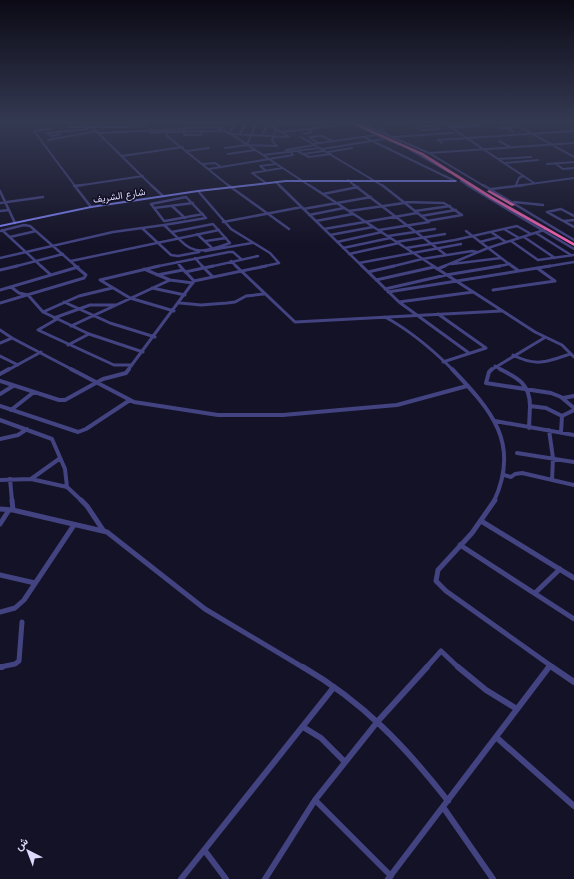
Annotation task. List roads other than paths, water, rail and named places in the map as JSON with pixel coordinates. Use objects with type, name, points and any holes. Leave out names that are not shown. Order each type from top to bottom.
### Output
[{"type":"highway","points":[[433,162],[459,180],[469,184],[518,214],[574,244]]},
{"type":"highway","points":[[441,162],[512,203],[574,244]]},
{"type":"highway","points":[[492,198],[499,196]]},
{"type":"highway","points":[[501,203],[512,203]]},
{"type":"main road","name":"شارع الشريف","points":[[0,226],[91,207],[198,191],[266,183],[301,180],[459,180]]},
{"type":"street","points":[[57,162],[91,207]]},
{"type":"street","points":[[128,162],[163,196]]},
{"type":"street","points":[[201,162],[231,187],[289,229]]},
{"type":"street","points":[[209,169],[251,162]]},
{"type":"street","points":[[273,162],[544,338],[562,345],[574,357]]},
{"type":"street","points":[[345,162],[376,180],[428,221]]},
{"type":"street","points":[[419,162],[459,180],[518,214],[574,249]]},
{"type":"street","points":[[504,163],[515,162]]},
{"type":"street","points":[[547,164],[567,162]]},
{"type":"street","points":[[567,162],[574,168]]},
{"type":"street","points":[[203,164],[215,163],[221,167]]},
{"type":"street","points":[[504,163],[534,183]]},
{"type":"street","points":[[266,170],[260,166],[276,164]]},
{"type":"street","points":[[554,164],[563,169],[574,168]]},
{"type":"street","points":[[266,183],[252,173],[282,168]]},
{"type":"street","points":[[74,186],[142,176]]},
{"type":"street","points":[[516,185],[519,178],[523,176]]},
{"type":"street","points":[[488,189],[574,178]]},
{"type":"street","points":[[348,180],[446,255]]},
{"type":"street","points":[[276,182],[399,302],[469,353]]},
{"type":"street","points":[[323,194],[358,187]]},
{"type":"street","points":[[488,189],[512,203],[524,201],[533,205],[543,205]]},
{"type":"street","points":[[144,269],[170,280],[193,282],[279,263],[270,253],[252,243],[223,222],[198,191]]},
{"type":"street","points":[[0,192],[15,223]]},
{"type":"street","points":[[0,203],[43,197]]},
{"type":"street","points":[[184,197],[193,203],[219,230],[229,244],[217,248],[211,247],[193,250],[183,246],[154,208],[151,204],[152,203],[184,197]]},
{"type":"street","points":[[223,222],[267,213],[371,197]]},
{"type":"street","points":[[422,202],[431,209]]},
{"type":"street","points":[[349,211],[404,203],[422,202],[444,203],[462,215],[428,221],[427,223],[378,230]]},
{"type":"street","points":[[154,208],[193,203]]},
{"type":"street","points":[[172,206],[188,221]]},
{"type":"street","points":[[324,229],[363,220],[450,206]]},
{"type":"street","points":[[309,215],[344,208]]},
{"type":"street","points":[[574,216],[560,209],[547,211],[574,227]]},
{"type":"street","points":[[0,211],[9,210]]},
{"type":"street","points":[[421,216],[456,210]]},
{"type":"street","points":[[164,220],[203,214]]},
{"type":"street","points":[[316,221],[353,214]]},
{"type":"street","points":[[0,254],[2,258],[113,232],[143,229],[206,218]]},
{"type":"street","points":[[564,221],[574,220]]},
{"type":"street","points":[[184,222],[211,247]]},
{"type":"street","points":[[172,232],[213,224]]},
{"type":"street","points":[[0,303],[86,277],[86,273],[27,225],[1,230]]},
{"type":"street","points":[[406,248],[519,226],[530,234]]},
{"type":"street","points":[[330,235],[373,227]]},
{"type":"street","points":[[143,229],[156,242],[174,256],[252,243]]},
{"type":"street","points":[[343,248],[388,237],[435,229]]},
{"type":"street","points":[[504,229],[519,238]]},
{"type":"street","points":[[1,230],[51,275]]},
{"type":"street","points":[[70,261],[219,230]]},
{"type":"street","points":[[438,269],[488,248],[544,230]]},
{"type":"street","points":[[10,237],[36,231]]},
{"type":"street","points":[[466,231],[519,271]]},
{"type":"street","points":[[337,242],[382,232]]},
{"type":"street","points":[[491,232],[506,242]]},
{"type":"street","points":[[536,233],[573,255]]},
{"type":"street","points":[[349,254],[445,234]]},
{"type":"street","points":[[564,236],[574,234]]},
{"type":"street","points":[[564,236],[574,240]]},
{"type":"street","points":[[480,242],[499,237]]},
{"type":"street","points":[[524,237],[556,258]]},
{"type":"street","points":[[206,241],[226,238]]},
{"type":"street","points":[[511,241],[538,260],[573,255]]},
{"type":"street","points":[[359,263],[411,252],[461,244]]},
{"type":"street","points":[[368,272],[422,259],[472,251],[478,252]]},
{"type":"street","points":[[174,310],[130,298],[101,280],[195,258],[231,252],[241,259]]},
{"type":"street","points":[[0,270],[63,254]]},
{"type":"street","points":[[156,275],[204,268],[258,256]]},
{"type":"street","points":[[195,258],[213,277]]},
{"type":"street","points":[[446,265],[501,258]]},
{"type":"street","points":[[177,262],[193,282]]},
{"type":"street","points":[[231,262],[294,322],[502,311]]},
{"type":"street","points":[[388,292],[574,262]]},
{"type":"street","points":[[385,289],[446,275],[510,264]]},
{"type":"street","points":[[0,290],[78,267]]},
{"type":"street","points":[[376,280],[434,267]]},
{"type":"street","points":[[493,290],[555,281],[537,268]]},
{"type":"street","points":[[72,326],[170,280]]},
{"type":"street","points":[[0,382],[59,400],[65,400],[107,377],[123,375],[144,352],[185,296],[193,282]]},
{"type":"street","points":[[0,285],[4,289]]},
{"type":"street","points":[[11,287],[19,293],[28,295],[43,312],[89,334],[144,352]]},
{"type":"street","points":[[43,312],[83,295],[112,288]]},
{"type":"street","points":[[152,288],[185,296]]},
{"type":"street","points":[[399,302],[473,292]]},
{"type":"street","points":[[180,303],[227,303],[235,302],[248,296],[264,294]]},
{"type":"street","points":[[64,302],[130,330],[155,337]]},
{"type":"street","points":[[115,305],[98,304],[78,308],[56,318],[38,330],[114,365],[132,365]]},
{"type":"street","points":[[437,314],[486,348],[443,362]]},
{"type":"street","points":[[385,317],[406,328],[467,386],[482,402],[495,421],[503,440],[505,451],[504,475],[492,506],[481,521],[438,570],[436,581],[446,591],[574,682]]},
{"type":"street","points":[[0,330],[12,338],[130,400],[144,405],[218,415],[262,416],[397,405],[467,386]]},
{"type":"street","points":[[68,345],[89,334]]},
{"type":"street","points":[[0,343],[12,338]]},
{"type":"street","points":[[544,338],[495,366],[489,372],[486,384],[551,393],[563,398],[574,409],[562,416]]},
{"type":"street","points":[[0,374],[41,352]]},
{"type":"street","points":[[512,355],[522,361],[535,365],[570,354]]},
{"type":"street","points":[[0,356],[18,365]]},
{"type":"street","points":[[495,366],[518,380],[530,392],[529,428]]},
{"type":"street","points":[[0,394],[13,386]]},
{"type":"street","points":[[11,410],[34,392]]},
{"type":"street","points":[[563,398],[574,396]]},
{"type":"street","points":[[0,406],[78,432],[86,429],[130,400]]},
{"type":"street","points":[[530,406],[546,408],[562,416]]},
{"type":"street","points":[[561,432],[562,416]]},
{"type":"street","points":[[0,420],[52,439],[66,474],[68,487]]},
{"type":"street","points":[[495,421],[574,435]]},
{"type":"street","points":[[0,440],[18,435],[27,429]]},
{"type":"street","points":[[549,430],[553,458],[552,480]]},
{"type":"street","points":[[517,453],[574,462]]},
{"type":"street","points":[[31,479],[59,459]]},
{"type":"street","points":[[504,475],[511,477],[515,474],[522,473],[574,485]]},
{"type":"street","points":[[0,524],[11,510],[10,479]]},
{"type":"street","points":[[0,480],[31,479],[68,487],[87,506],[103,530],[205,609],[334,687],[378,721],[434,782],[448,801]]},
{"type":"street","points":[[0,509],[11,510],[74,525],[103,530]]},
{"type":"street","points":[[481,521],[574,578]]},
{"type":"street","points":[[0,612],[10,610],[19,605],[74,525]]},
{"type":"street","points":[[460,545],[573,617]]},
{"type":"street","points":[[535,593],[560,569]]},
{"type":"street","points":[[0,575],[35,583]]},
{"type":"street","points":[[0,667],[15,664],[19,661],[22,622]]},
{"type":"street","points":[[265,879],[315,800],[378,721],[441,651],[479,686],[504,704],[517,710]]},
{"type":"street","points":[[315,800],[390,877],[550,665]]},
{"type":"street","points":[[181,879],[334,687]]},
{"type":"street","points":[[303,727],[321,738],[345,762]]},
{"type":"street","points":[[496,736],[574,806]]},
{"type":"street","points":[[443,807],[493,879]]},
{"type":"street","points":[[205,850],[226,879]]}]
